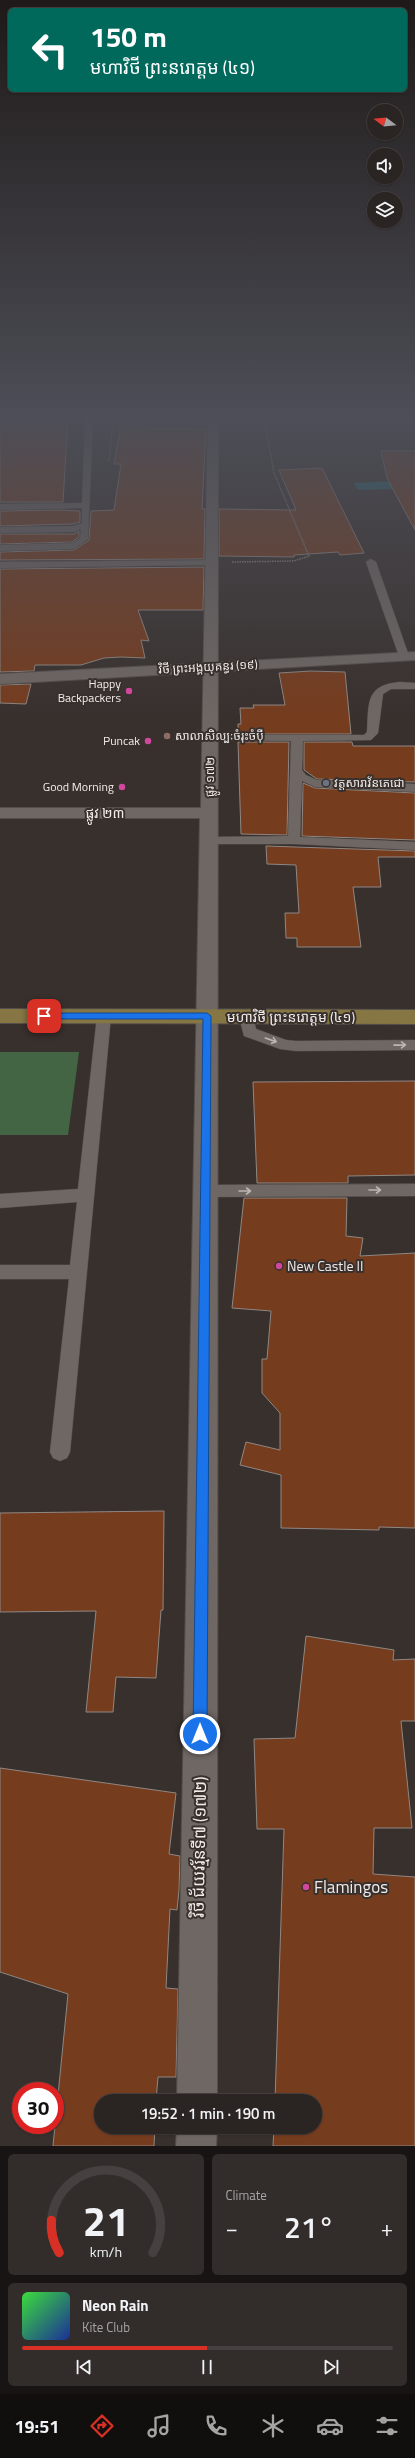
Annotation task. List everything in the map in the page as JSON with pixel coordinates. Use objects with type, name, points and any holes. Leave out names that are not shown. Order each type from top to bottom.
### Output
[{"type":"main road","name":"មហាវិថី ព្រះនរោត្តម (៤១)","points":[[0,1016],[415,1017]]},
{"type":"street","name":"ផ្លូវ ១៧២","points":[[207,1016],[213,518]]},
{"type":"street","name":"វិថី ព្រះអង្គយុគន្ធរ (១៩)","points":[[0,679],[410,656]]},
{"type":"street","name":"ផ្លូវ ២៣","points":[[0,813],[209,813]]},
{"type":"street","name":"វិថី ជ័យវរ្ម័នទី៧ (១៧២)","points":[[197,2094],[207,1016]]},
{"type":"street","points":[[196,2134],[196,2146]]},
{"type":"lane","points":[[0,548],[74,546],[84,539],[86,518]]},
{"type":"lane","points":[[0,530],[74,529],[86,524]]},
{"type":"lane","points":[[0,565],[212,562]]},
{"type":"lane","points":[[371,562],[410,656]]},
{"type":"lane","points":[[210,737],[367,738],[372,733],[376,693],[382,687],[397,684],[415,686]]},
{"type":"lane","points":[[294,840],[297,738]]},
{"type":"lane","points":[[296,770],[302,777],[315,783],[415,788]]},
{"type":"lane","points":[[208,841],[294,840],[415,846]]},
{"type":"lane","points":[[60,1452],[84,1195],[104,1016]]},
{"type":"lane","points":[[246,1017],[249,1032],[286,1045],[415,1045]]},
{"type":"lane","points":[[206,1191],[415,1190]]},
{"type":"lane","points":[[0,1201],[84,1195]]},
{"type":"lane","points":[[0,1272],[77,1272]]},
{"type":"path","points":[[212,562],[294,561],[309,556],[293,518]]},
{"type":"green space","points":[[0,1052],[79,1052],[68,1135],[0,1135]]},
{"type":"building","points":[[0,518],[80,518],[80,522],[73,524],[0,526]]},
{"type":"building","points":[[91,518],[205,518],[204,559],[0,560],[0,552],[74,550],[89,540]]},
{"type":"building","points":[[219,518],[347,518],[364,553],[340,555],[338,552],[294,555],[294,557],[219,556]]},
{"type":"building","points":[[409,518],[415,518],[415,530]]},
{"type":"building","points":[[79,531],[79,537],[72,542],[0,544],[0,534],[74,534]]},
{"type":"building","points":[[204,567],[203,610],[138,610],[149,641],[141,640],[145,658],[104,658],[81,665],[35,665],[34,671],[0,672],[0,569]]},
{"type":"building","points":[[311,671],[345,672],[351,734],[238,734],[238,724],[241,724],[240,708],[254,708],[253,705],[285,705],[279,673]]},
{"type":"building","points":[[31,684],[26,704],[0,703],[0,685]]},
{"type":"building","points":[[238,742],[289,742],[287,835],[241,834]]},
{"type":"building","points":[[304,742],[352,742],[353,746],[415,746],[415,782],[317,779],[304,770]]},
{"type":"building","points":[[303,783],[315,788],[415,793],[415,840],[302,836]]},
{"type":"building","points":[[266,846],[415,851],[415,857],[378,857],[381,887],[353,887],[361,947],[297,947],[297,938],[286,938],[285,913],[299,913],[296,865],[267,864]]},
{"type":"building","points":[[415,1081],[415,1175],[348,1176],[348,1183],[257,1183],[253,1082]]},
{"type":"building","points":[[244,1198],[347,1198],[346,1236],[363,1238],[360,1256],[415,1253],[415,1528],[379,1527],[379,1530],[281,1528],[281,1475],[240,1465],[246,1442],[280,1450],[280,1413],[262,1393],[262,1359],[267,1359],[271,1311],[232,1308]]},
{"type":"building","points":[[164,1511],[163,1610],[161,1610],[156,1678],[116,1677],[113,1712],[86,1712],[96,1611],[0,1612],[0,1513]]},
{"type":"building","points":[[306,1636],[394,1650],[393,1660],[415,1659],[415,1721],[401,1721],[412,1828],[374,1828],[373,1874],[415,1877],[415,2146],[273,2146],[274,2134],[322,2134],[322,2094],[275,2094],[284,1829],[257,1829],[254,1739],[295,1738]]},
{"type":"building","points":[[0,1768],[176,1793],[169,1854],[180,1856],[179,1890],[177,1910],[170,1909],[166,1988],[178,1989],[176,2077],[158,2077],[157,2094],[94,2094],[94,2134],[155,2134],[154,2146],[53,2146],[54,2134],[64,2134],[64,2082],[59,2082],[68,1994],[0,1972]]},
{"type":"place","name":"Happy Backpackers","points":[[129,691]]},
{"type":"place","name":"សាលាសិល្បៈចំរុះចំប៉ី","points":[[167,736]]},
{"type":"place","name":"Puncak","points":[[148,741]]},
{"type":"place","name":"វត្តសារាវ័នតេជោ","points":[[326,783]]},
{"type":"place","name":"Good Morning","points":[[122,787]]},
{"type":"place","name":"New Castle II","points":[[279,1266]]},
{"type":"place","name":"Flamingos","points":[[306,1887]]},
{"type":"route","points":[[44,1016],[207,1016],[200,1734]]}]
